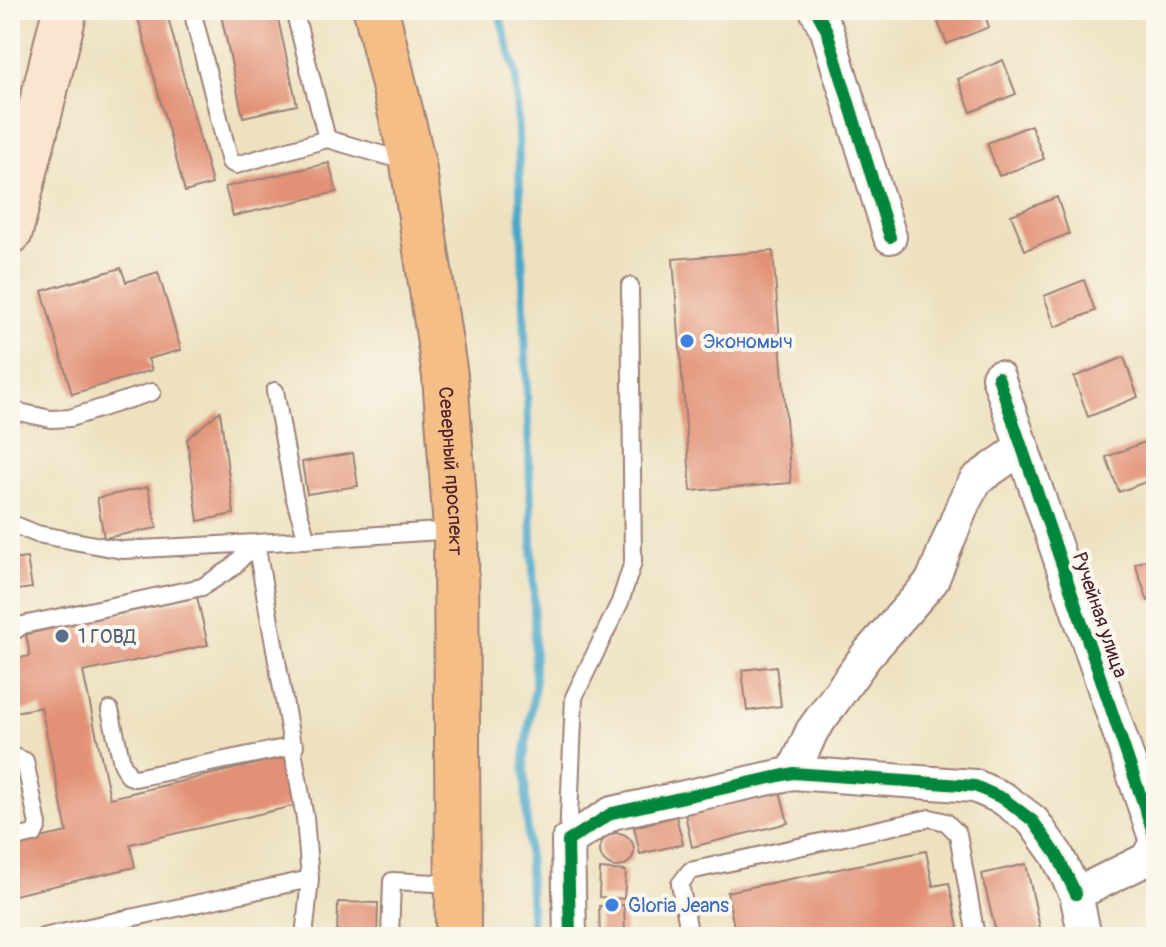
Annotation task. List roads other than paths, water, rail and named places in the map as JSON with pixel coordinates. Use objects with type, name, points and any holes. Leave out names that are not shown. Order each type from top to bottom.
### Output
[{"type":"main road","points":[[10,232],[65,10]]},
{"type":"main road","name":"Северный проспект","points":[[376,10],[413,164],[445,376],[456,529],[458,937]]},
{"type":"street","points":[[816,10],[827,31],[890,237]]},
{"type":"street","name":"Ручейная улица","points":[[998,377],[1156,842],[1147,859],[1076,894]]},
{"type":"street","points":[[793,773],[812,731],[857,668],[932,581],[976,480],[1023,447]]},
{"type":"street","points":[[570,937],[568,841],[612,813],[793,773],[975,786],[1004,799],[1033,821],[1057,855],[1076,894],[1085,937]]},
{"type":"lane","points":[[192,10],[230,162],[236,165],[327,139],[413,164]]},
{"type":"lane","points":[[294,10],[327,139]]},
{"type":"lane","points":[[568,841],[574,697],[620,602],[633,562],[630,286]]},
{"type":"lane","points":[[275,391],[294,496],[307,540]]},
{"type":"lane","points":[[10,410],[51,419],[70,418],[152,392]]},
{"type":"lane","points":[[10,523],[37,534],[122,550],[456,529]]},
{"type":"lane","points":[[10,634],[23,625],[202,587],[232,568],[256,543]]},
{"type":"lane","points":[[256,543],[295,746],[305,818],[310,879],[304,937]]},
{"type":"lane","points":[[110,710],[122,763],[129,776],[135,778],[295,746]]},
{"type":"lane","points":[[10,755],[25,761],[38,825],[34,834],[10,839]]},
{"type":"lane","points":[[690,937],[680,884],[690,871],[930,818],[946,822],[958,834],[976,937]]},
{"type":"lane","points":[[43,937],[310,879]]},
{"type":"lane","points":[[390,937],[392,881],[459,884]]},
{"type":"waterway","points":[[498,10],[516,74],[534,599],[535,686],[524,758],[532,937]]},
{"type":"place","name":"Экономыч","points":[[687,341]]},
{"type":"place","name":"1 ГОВД","points":[[62,636]]},
{"type":"place","name":"Gloria Jeans","points":[[612,905]]}]
